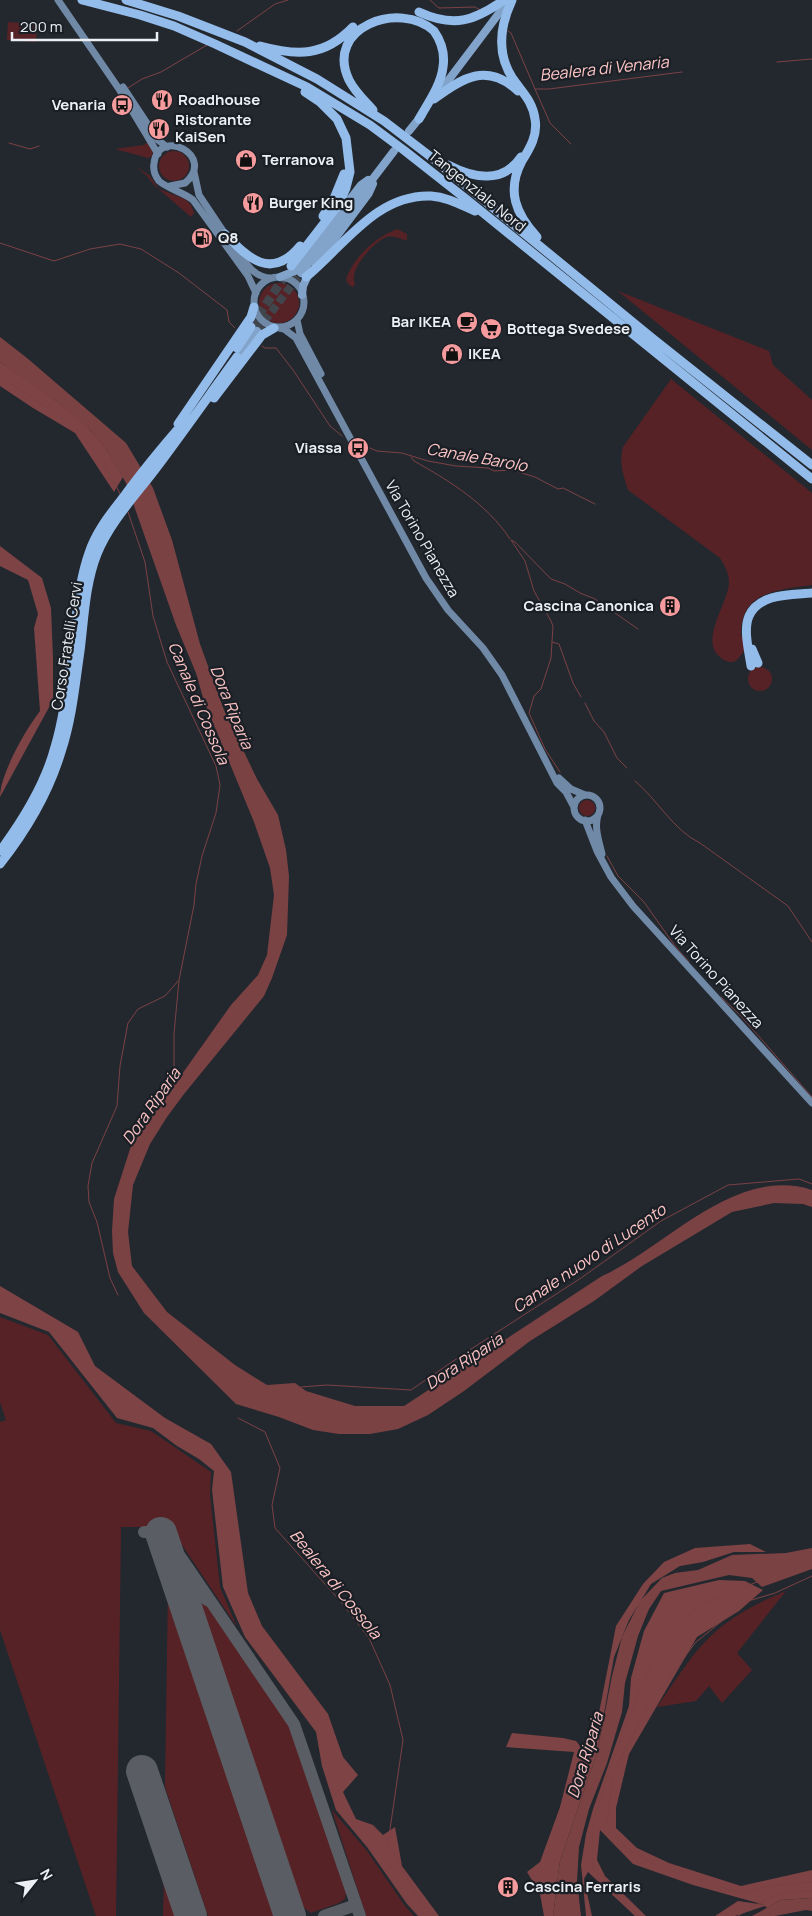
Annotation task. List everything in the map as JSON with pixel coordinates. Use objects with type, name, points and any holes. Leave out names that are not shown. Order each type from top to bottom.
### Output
[{"type":"highway","name":"Tangenziale Nord","points":[[82,0],[174,26],[287,77],[335,102],[405,150],[812,479]]},
{"type":"highway","name":"Tangenziale Nord","points":[[126,0],[178,16],[245,42],[317,80],[384,121],[812,465]]},
{"type":"highway","points":[[412,10],[436,19],[454,21],[472,19],[504,0]]},
{"type":"highway","points":[[511,0],[501,34],[502,53],[508,72],[527,96],[536,120],[532,146],[515,178],[515,201],[519,214],[558,259]]},
{"type":"highway","points":[[384,121],[355,92],[345,68],[344,55],[351,34],[358,27],[373,15],[393,11],[413,14],[423,20],[438,37],[442,48],[443,68],[439,82],[419,119]]},
{"type":"highway","points":[[245,42],[291,53],[319,50],[336,41],[367,15]]},
{"type":"highway","points":[[431,157],[461,172],[476,176],[486,177],[498,174],[511,169],[524,152],[530,142],[532,121],[530,110],[519,92],[511,84],[490,76],[470,76],[453,84],[434,99]]},
{"type":"highway","points":[[287,77],[333,114],[341,125],[346,138],[350,172],[342,198],[291,266]]},
{"type":"highway","points":[[225,234],[250,258],[261,263],[273,263],[288,258],[298,249],[333,200],[342,181],[349,157]]},
{"type":"highway","points":[[303,275],[366,220],[391,205],[404,200],[416,197],[439,198],[461,205],[486,217]]},
{"type":"highway","points":[[174,438],[251,317],[254,307]]},
{"type":"highway","points":[[174,438],[206,409],[262,336],[277,328]]},
{"type":"highway","points":[[174,438],[254,329]]},
{"type":"highway","points":[[174,438],[237,357]]},
{"type":"highway","points":[[219,376],[237,357]]},
{"type":"highway","name":"Corso Fratelli Cervi","points":[[0,851],[31,803],[43,780],[55,749],[62,717],[84,572],[89,552],[98,534],[115,515],[174,438]]},
{"type":"highway","name":"Corso Fratelli Cervi","points":[[0,864],[37,808],[49,784],[61,752],[69,720],[91,575],[96,555],[115,515]]},
{"type":"highway","points":[[755,665],[748,639],[749,616],[762,602],[774,597],[812,592]]},
{"type":"main road","points":[[58,0],[70,14],[158,140],[167,147]]},
{"type":"main road","points":[[63,0],[158,154]]},
{"type":"main road","points":[[410,131],[511,0]]},
{"type":"main road","points":[[256,294],[248,276],[204,213],[186,194],[160,181],[153,164],[158,154],[167,147],[178,146],[186,150],[193,159],[199,194],[253,272],[260,276],[276,278],[296,284],[302,295]]},
{"type":"main road","points":[[381,168],[361,185],[295,271],[259,287],[254,307],[260,320],[277,328],[288,326],[297,320],[304,307],[302,295],[303,275],[369,193],[381,168],[394,151]]},
{"type":"main road","points":[[170,186],[185,184],[194,171]]},
{"type":"main road","name":"Via Torino Pianezza","points":[[297,320],[300,334],[321,375],[338,416]]},
{"type":"main road","name":"Via Torino Pianezza","points":[[277,328],[284,329],[296,338],[426,578],[448,610],[483,648],[502,675],[557,783],[566,792],[574,807]]},
{"type":"main road","points":[[237,357],[254,329]]},
{"type":"main road","name":"Via Torino Pianezza","points":[[553,773],[571,789],[586,795]]},
{"type":"main road","points":[[586,795],[597,799],[600,806],[598,815],[592,820],[578,817],[574,807],[577,800],[586,795]]},
{"type":"main road","name":"Via Torino Pianezza","points":[[598,815],[596,822],[597,833],[605,866]]},
{"type":"main road","name":"Via Torino Pianezza","points":[[585,820],[605,866],[617,886],[633,906],[812,1103]]},
{"type":"shaded area","points":[[8,22],[37,24],[36,42],[7,40]]},
{"type":"shaded area","points":[[148,142],[153,151],[152,156],[148,158],[115,149],[144,145]]},
{"type":"shaded area","points":[[174,151],[185,155],[189,166],[185,177],[174,181],[163,177],[159,166],[163,155]]},
{"type":"shaded area","points":[[135,166],[149,175],[159,189],[185,199],[191,205],[194,213],[191,217],[154,185]]},
{"type":"shaded area","points":[[397,229],[407,234],[407,240],[387,237],[376,244],[363,257],[355,271],[355,284],[353,287],[350,285],[346,278],[361,254],[381,237]]},
{"type":"shaded area","points":[[283,283],[290,286],[296,292],[299,303],[298,311],[290,320],[283,323],[275,323],[268,320],[260,311],[259,299],[262,292],[271,284]]},
{"type":"shaded area","points":[[618,291],[769,351],[773,365],[812,400],[812,450]]},
{"type":"shaded area","points":[[0,337],[126,443],[153,488],[172,540],[200,644],[224,710],[257,779],[278,815],[286,850],[289,876],[287,935],[264,996],[167,1117],[150,1144],[133,1185],[128,1232],[132,1266],[167,1312],[235,1365],[267,1385],[295,1383],[306,1391],[355,1406],[404,1406],[602,1276],[626,1263],[702,1213],[728,1199],[755,1189],[783,1185],[812,1190],[812,1207],[803,1204],[774,1203],[732,1212],[642,1266],[594,1301],[530,1341],[464,1391],[428,1415],[398,1429],[370,1434],[339,1434],[313,1430],[236,1404],[144,1313],[118,1272],[113,1253],[114,1199],[131,1146],[231,1005],[258,975],[267,955],[274,895],[270,868],[254,822],[204,701],[196,673],[176,625],[126,483],[107,450],[91,431],[55,400],[0,362]]},
{"type":"shaded area","points":[[0,362],[58,402],[97,438],[107,450],[123,477],[114,492],[75,433],[0,386]]},
{"type":"shaded area","points":[[671,379],[812,493],[812,585],[774,591],[754,601],[742,621],[741,636],[743,636],[744,651],[733,662],[729,662],[719,656],[714,649],[712,641],[716,621],[728,591],[729,583],[722,561],[628,490],[623,474],[621,458],[623,447]]},
{"type":"shaded area","points":[[0,546],[42,578],[51,608],[53,700],[0,797],[4,776],[9,764],[21,740],[40,711],[34,628],[38,614],[28,580],[0,566]]},
{"type":"shaded area","points":[[760,667],[768,671],[772,679],[768,687],[760,691],[752,687],[748,679],[752,671]]},
{"type":"shaded area","points":[[587,800],[593,802],[595,808],[593,814],[587,816],[581,814],[579,808],[581,802]]},
{"type":"shaded area","points":[[0,1286],[78,1332],[95,1366],[165,1418],[211,1444],[231,1472],[248,1593],[262,1626],[328,1714],[343,1757],[358,1775],[343,1792],[356,1819],[373,1825],[383,1835],[395,1827],[402,1866],[439,1916],[418,1916],[407,1904],[367,1847],[336,1810],[322,1766],[316,1732],[245,1637],[223,1587],[212,1490],[214,1471],[153,1428],[117,1418],[49,1332],[0,1313]]},
{"type":"shaded area","points":[[0,1317],[48,1335],[116,1423],[151,1431],[211,1472],[210,1495],[220,1587],[237,1627],[170,1527],[121,1527],[116,1916],[96,1916],[0,1630],[0,1422],[6,1420],[0,1402]]},
{"type":"shaded area","points":[[750,1544],[766,1552],[734,1552],[703,1562],[680,1566],[651,1584],[629,1620],[614,1657],[597,1753],[560,1861],[553,1916],[544,1916],[540,1894],[544,1883],[535,1885],[527,1872],[540,1862],[560,1807],[574,1752],[506,1747],[512,1733],[576,1741],[587,1754],[596,1728],[616,1626],[643,1584],[664,1562],[695,1548]]},
{"type":"shaded area","points":[[812,1548],[812,1569],[762,1587],[752,1578],[729,1575],[661,1591],[649,1609],[638,1636],[625,1683],[622,1712],[607,1763],[589,1809],[579,1847],[577,1881],[581,1916],[553,1916],[560,1861],[597,1753],[612,1676],[622,1637],[640,1601],[662,1578],[675,1573],[698,1570],[732,1555],[786,1553]]},
{"type":"shaded area","points":[[719,1580],[745,1581],[763,1590],[739,1611],[697,1637],[629,1754],[616,1808],[616,1828],[637,1848],[669,1863],[741,1886],[812,1870],[812,1898],[781,1900],[767,1908],[765,1906],[735,1916],[715,1916],[738,1901],[765,1905],[693,1885],[633,1864],[600,1830],[597,1860],[605,1876],[646,1916],[635,1916],[588,1872],[584,1879],[592,1916],[586,1916],[581,1865],[586,1834],[629,1706],[631,1678],[644,1631],[664,1593]]},
{"type":"shaded area","points":[[168,1589],[277,1916],[208,1916],[165,1787]]},
{"type":"shaded area","points":[[786,1591],[737,1653],[752,1670],[722,1703],[709,1686],[696,1701],[657,1707],[696,1652],[715,1632],[746,1610]]},
{"type":"shaded area","points":[[202,1602],[206,1604],[292,1729],[346,1890],[345,1899],[339,1903],[311,1913],[300,1905],[201,1606]]},
{"type":"shaded area","points":[[332,1810],[367,1851],[414,1916],[366,1916]]},
{"type":"shaded area","points":[[164,1882],[175,1916],[163,1916]]},
{"type":"shaded area","points":[[812,1898],[812,1911],[806,1910],[775,1916],[752,1916],[781,1900]]},
{"type":"waterway","name":"Bealera di Venaria","points":[[237,31],[275,4],[288,0]]},
{"type":"waterway","name":"Bealera di Venaria","points":[[430,0],[439,8],[475,7],[480,10]]},
{"type":"waterway","name":"Bealera di Venaria","points":[[508,31],[511,33],[535,89],[549,89],[682,72]]},
{"type":"waterway","points":[[128,88],[142,79],[161,72],[207,45]]},
{"type":"waterway","points":[[777,62],[812,59]]},
{"type":"waterway","points":[[535,89],[550,123],[571,144]]},
{"type":"waterway","points":[[9,143],[30,149],[39,146]]},
{"type":"waterway","name":"Canale Barolo","points":[[0,243],[54,261],[90,249],[120,244],[141,249],[179,273],[227,310],[229,322],[235,328]]},
{"type":"waterway","name":"Canale Barolo","points":[[262,346],[265,348],[276,348],[330,426],[342,436]]},
{"type":"waterway","name":"Canale di Cossola","points":[[0,377],[38,401],[70,425],[97,455],[120,494]]},
{"type":"waterway","name":"Canale Barolo","points":[[360,444],[377,451],[402,453],[428,461],[456,466],[488,468],[494,471],[512,470],[535,477],[558,489],[563,488],[595,504]]},
{"type":"waterway","points":[[411,457],[414,461],[467,494],[501,526],[510,539]]},
{"type":"waterway","name":"Canale di Cossola","points":[[128,512],[145,562],[153,616],[167,662],[216,766],[220,785],[216,813],[202,856],[196,884],[194,905],[179,980],[174,1034],[174,1086]]},
{"type":"waterway","points":[[560,772],[545,749],[529,713],[534,696],[541,689],[551,658],[553,626],[534,591],[525,561],[511,540],[551,579],[595,599],[638,629]]},
{"type":"waterway","points":[[552,642],[559,644],[573,683],[581,697]]},
{"type":"waterway","points":[[585,703],[594,721],[604,732],[617,758],[627,768]]},
{"type":"waterway","points":[[635,781],[673,822],[690,837],[788,906],[812,942]]},
{"type":"waterway","points":[[607,856],[618,876],[644,902],[675,946],[689,962]]},
{"type":"waterway","name":"Bealera di Cossola","points":[[118,1295],[110,1278],[97,1222],[89,1202],[88,1186],[92,1163],[117,1106],[120,1066],[128,1023],[138,1009],[165,996],[178,981]]},
{"type":"waterway","points":[[721,997],[741,1016],[812,1097]]},
{"type":"waterway","name":"Canale nuovo di Lucento","points":[[301,1387],[327,1385],[411,1390],[581,1278],[661,1221],[728,1185],[799,1179],[812,1184]]},
{"type":"waterway","name":"Bealera di Cossola","points":[[238,1418],[265,1432],[280,1468],[272,1505],[275,1528],[341,1602],[369,1638],[390,1685],[403,1740],[388,1843],[422,1904],[434,1916]]},
{"type":"waterway","name":"Canale nuovo di Lucento","points":[[812,1576],[775,1593],[745,1602],[695,1643],[647,1708],[614,1771],[607,1821],[624,1846],[657,1866],[740,1893],[771,1886],[812,1882]]},
{"type":"waterway","points":[[639,1916],[598,1878],[592,1861],[593,1826],[605,1782],[631,1711],[653,1660],[698,1605],[757,1582]]},
{"type":"waterway","points":[[738,1916],[755,1905],[773,1897],[791,1892],[812,1891]]},
{"type":"taxiway","points":[[144,1532],[161,1533],[182,1559],[294,1724],[360,1916]]},
{"type":"taxiway","points":[[184,1603],[186,1597],[196,1593],[209,1601]]},
{"type":"taxiway","points":[[324,1916],[356,1905]]},
{"type":"runway","points":[[161,1533],[290,1916]]},
{"type":"runway","points":[[142,1771],[191,1916]]},
{"type":"tunnel","points":[[251,327],[288,271]]},
{"type":"tunnel","points":[[257,331],[301,273]]},
{"type":"place","name":"Roadhouse","points":[[162,100]]},
{"type":"place","name":"Venaria","points":[[122,105]]},
{"type":"place","name":"Ristorante KaiSen","points":[[159,129]]},
{"type":"place","name":"Terranova","points":[[246,160]]},
{"type":"place","name":"Burger King","points":[[253,203]]},
{"type":"place","name":"Q8","points":[[202,238]]},
{"type":"place","name":"Bar IKEA","points":[[467,322]]},
{"type":"place","name":"Bottega Svedese","points":[[491,329]]},
{"type":"place","name":"IKEA","points":[[452,354]]},
{"type":"place","name":"Viassa","points":[[358,448]]},
{"type":"place","name":"Cascina Canonica","points":[[670,606]]},
{"type":"place","name":"Cascina Ferraris","points":[[508,1887]]},
{"type":"water label","name":"Dora Riparia","points":[[232,707]]},
{"type":"water label","name":"Dora Riparia","points":[[151,1106]]},
{"type":"water label","name":"Dora Riparia","points":[[464,1361]]},
{"type":"water label","name":"Dora Riparia","points":[[585,1755]]}]
